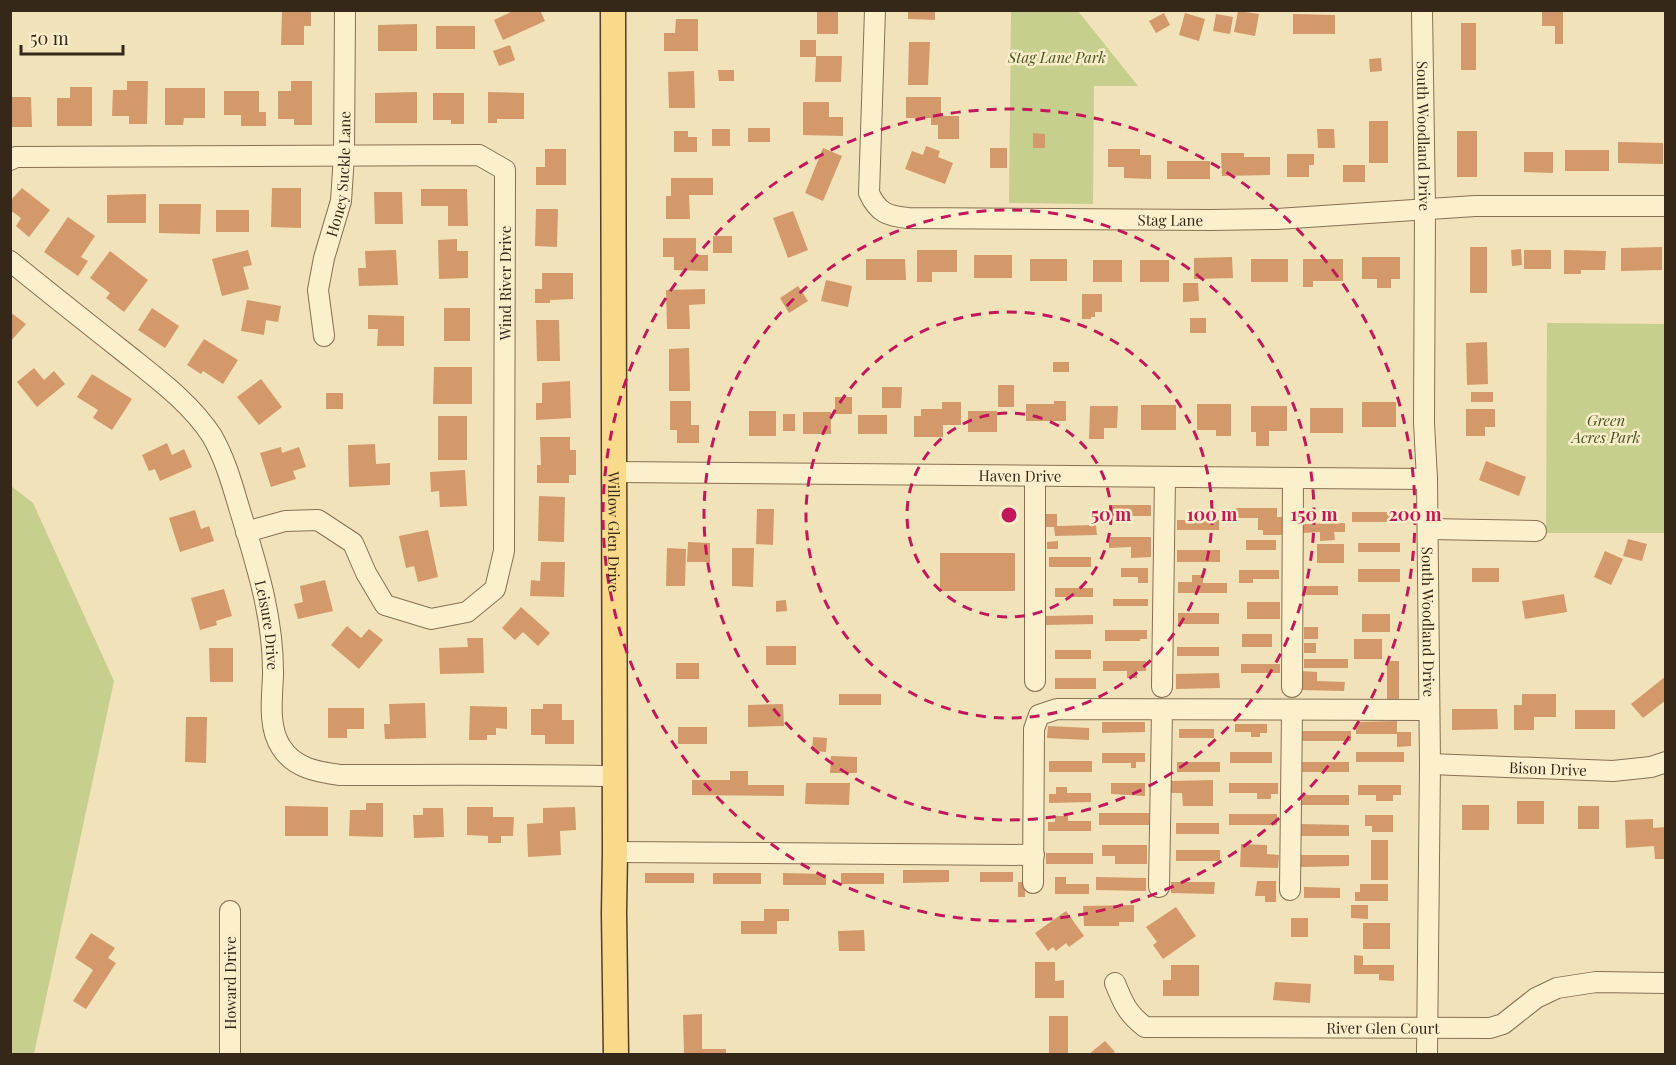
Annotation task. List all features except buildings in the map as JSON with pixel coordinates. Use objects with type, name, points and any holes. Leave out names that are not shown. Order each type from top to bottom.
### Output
[{"type":"main road","name":"Willow Glen Drive","points":[[613,10],[616,1054]]},
{"type":"street","name":"Honey Suckle Lane","points":[[324,336],[318,290],[324,258],[341,201],[344,155],[345,10]]},
{"type":"street","name":"Stag Lane","points":[[874,10],[869,193],[882,212],[894,217],[1233,220],[1474,206],[1665,206]]},
{"type":"street","name":"South Woodland Drive","points":[[1422,10],[1425,209],[1424,423],[1428,529],[1430,764],[1427,1054]]},
{"type":"street","name":"Wind River Drive","points":[[10,160],[16,157],[479,155],[505,170],[504,551],[495,589],[467,612],[431,620],[385,605],[366,573],[353,543],[318,520],[285,521],[246,532]]},
{"type":"street","name":"Leisure Drive","points":[[10,261],[163,384],[198,417],[211,436],[222,456],[257,568],[268,619],[273,667],[274,730],[280,746],[292,759],[306,768],[340,775],[615,776]]},
{"type":"street","name":"Haven Drive","points":[[615,472],[1427,479]]},
{"type":"street","points":[[1035,476],[1035,681]]},
{"type":"street","points":[[1162,687],[1165,477]]},
{"type":"street","points":[[1292,687],[1293,478]]},
{"type":"street","points":[[1428,529],[1536,531]]},
{"type":"street","points":[[1034,883],[1034,729],[1039,715],[1057,709],[1428,710]]},
{"type":"street","points":[[1159,887],[1162,710]]},
{"type":"street","points":[[1290,890],[1292,710]]},
{"type":"street","name":"Bison Drive","points":[[1430,764],[1613,771],[1651,767],[1665,762]]},
{"type":"street","points":[[615,852],[1034,855]]},
{"type":"street","name":"Howard Drive","points":[[230,911],[231,1054]]},
{"type":"street","name":"River Glen Court","points":[[1115,983],[1125,1008],[1145,1027],[1427,1029],[1490,1028],[1503,1024],[1536,998],[1557,988],[1596,982],[1665,982]]},
{"type":"green space","name":"Stag Lane Park","points":[[1011,11],[1078,11],[1138,86],[1094,86],[1093,204],[1009,203]]},
{"type":"green space","name":"Green Acres Park","points":[[1547,323],[1665,324],[1665,533],[1546,533]]},
{"type":"green space","points":[[11,486],[33,503],[114,681],[34,1054],[10,1054]]}]
